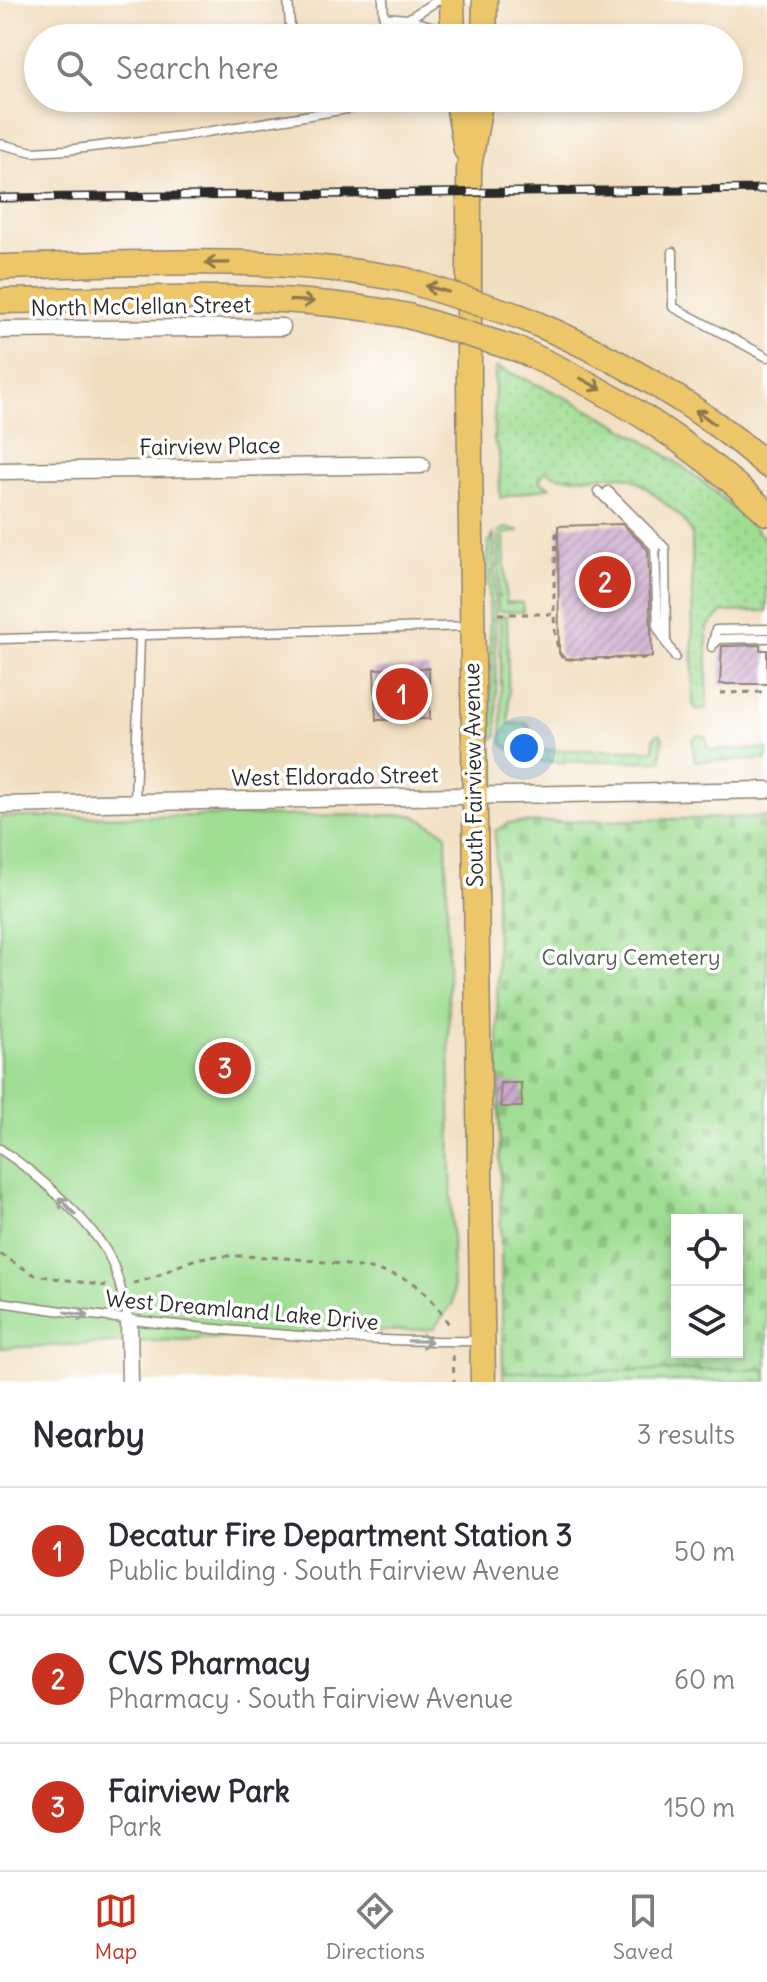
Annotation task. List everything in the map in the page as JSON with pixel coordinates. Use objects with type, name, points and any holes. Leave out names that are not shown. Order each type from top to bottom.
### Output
[{"type":"main road","points":[[452,0],[453,24]]},
{"type":"main road","points":[[484,24],[485,0]]},
{"type":"main road","name":"South Fairview Avenue","points":[[459,112],[469,168],[471,626],[483,1382]]},
{"type":"main road","name":"South Fairview Avenue","points":[[469,168],[479,112]]},
{"type":"main road","points":[[0,267],[243,263],[320,266],[406,280],[521,317],[610,357],[659,385],[767,465]]},
{"type":"main road","points":[[0,301],[265,299],[326,302],[408,316],[520,350],[574,374],[662,426],[731,479],[767,513]]},
{"type":"street","name":"North McClellan Street","points":[[0,330],[282,327]]},
{"type":"street","name":"Fairview Place","points":[[0,471],[421,465]]},
{"type":"street","name":"West Eldorado Street","points":[[0,805],[767,790]]},
{"type":"street","points":[[129,1322],[130,1382]]},
{"type":"lane","points":[[288,0],[290,24]]},
{"type":"lane","points":[[383,0],[384,24]]},
{"type":"lane","points":[[408,19],[438,0]]},
{"type":"lane","points":[[384,17],[408,19],[421,24]]},
{"type":"lane","points":[[0,144],[33,152],[182,136],[329,112]]},
{"type":"lane","points":[[673,252],[673,307],[767,357]]},
{"type":"lane","points":[[598,491],[655,547],[658,628],[675,657]]},
{"type":"lane","points":[[608,491],[665,548],[666,644]]},
{"type":"lane","points":[[0,639],[471,626]]},
{"type":"lane","points":[[767,629],[716,630],[712,647],[719,639],[767,638]]},
{"type":"lane","points":[[135,803],[140,636]]},
{"type":"lane","points":[[0,1149],[33,1170],[78,1218],[111,1260],[129,1322]]},
{"type":"lane","name":"West Dreamland Lake Drive","points":[[0,1302],[129,1322],[313,1338],[482,1341]]},
{"type":"path","points":[[556,533],[556,614],[559,653],[563,659],[652,658]]},
{"type":"path","points":[[498,614],[556,614]]},
{"type":"path","points":[[720,693],[767,692]]},
{"type":"path","points":[[137,1283],[163,1275],[197,1258],[233,1253],[391,1273],[422,1290],[447,1322]]},
{"type":"path","points":[[0,1254],[35,1275],[106,1286]]},
{"type":"path","points":[[454,1366],[454,1382]]},
{"type":"green space","points":[[495,367],[570,399],[641,439],[707,486],[767,541],[767,611],[723,612],[707,627],[707,705],[704,710],[696,709],[693,705],[692,535],[687,524],[646,487],[626,477],[564,477],[545,471],[539,481],[550,487],[500,498],[499,452],[494,440]]},
{"type":"green space","points":[[506,528],[520,531],[504,534],[506,602],[522,603],[523,612],[498,611],[499,531]]},
{"type":"green space","points":[[494,534],[497,736],[492,740],[488,544]]},
{"type":"green space","points":[[500,616],[507,616],[509,724],[526,723],[535,735],[535,750],[654,750],[654,737],[659,733],[663,737],[661,761],[526,762],[502,743]]},
{"type":"green space","points":[[698,735],[706,737],[708,750],[767,749],[767,760],[695,761],[692,740]]},
{"type":"green space","points":[[413,815],[446,833],[453,1303],[433,1329],[0,1348],[0,817]]},
{"type":"green space","name":"Calvary Cemetery","points":[[767,817],[767,1369],[503,1372],[495,831],[508,823]]},
{"type":"green space","points":[[767,1369],[767,1381],[503,1382],[503,1372]]},
{"type":"building","points":[[622,524],[648,550],[652,657],[566,659],[559,653],[558,526]]},
{"type":"building","points":[[760,645],[760,650],[767,650],[767,684],[720,684],[722,646]]},
{"type":"building","points":[[429,668],[430,719],[376,720],[374,669]]},
{"type":"building","points":[[500,1083],[521,1083],[522,1107],[501,1107]]},
{"type":"railway","points":[[0,198],[767,189]]},
{"type":"place","name":"CVS Pharmacy","points":[[605,582]]},
{"type":"place","name":"Decatur Fire Department Station 3","points":[[402,694]]},
{"type":"place","name":"Fairview Park","points":[[225,1068]]}]
